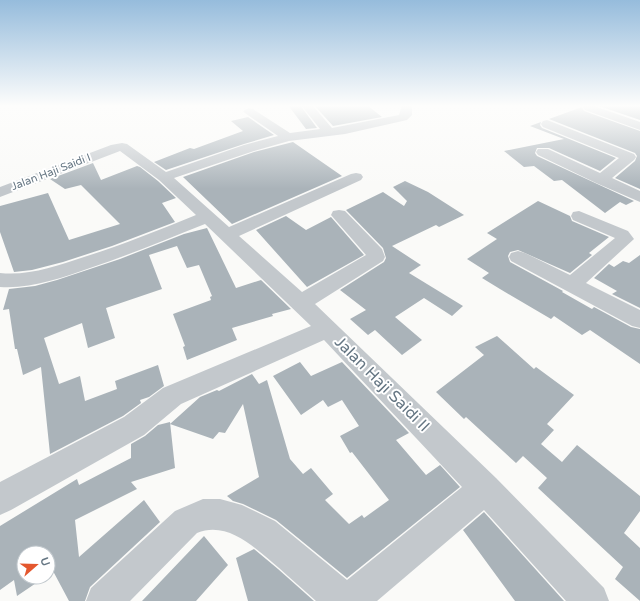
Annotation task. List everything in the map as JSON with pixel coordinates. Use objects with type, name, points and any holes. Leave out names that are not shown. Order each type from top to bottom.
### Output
[{"type":"street","points":[[282,133],[288,137]]},
{"type":"street","points":[[164,177],[249,148],[288,137],[314,133]]},
{"type":"street","points":[[569,133],[629,157],[602,180]]},
{"type":"street","name":"Jalan Haji Saidi I","points":[[0,192],[51,171],[119,147],[164,177]]},
{"type":"street","points":[[543,152],[640,197]]},
{"type":"street","name":"Jalan Haji Saidi II","points":[[164,177],[327,329],[485,489],[591,601]]},
{"type":"street","points":[[227,235],[356,177]]},
{"type":"street","points":[[300,303],[376,257],[375,253],[340,215]]},
{"type":"street","points":[[572,284],[625,239],[622,235],[579,216]]},
{"type":"street","points":[[1,281],[12,282],[44,276],[129,248],[208,217]]},
{"type":"street","points":[[518,257],[640,320]]},
{"type":"street","points":[[0,499],[134,426],[172,396],[327,329]]},
{"type":"street","points":[[349,601],[485,489]]},
{"type":"street","points":[[104,601],[186,522],[203,515],[220,515],[242,521],[263,533],[344,601]]},
{"type":"building","points":[[237,133],[271,133],[274,135],[166,170],[154,162],[190,148],[194,149]]},
{"type":"building","points":[[548,133],[554,133],[616,158],[600,171],[549,148],[537,148],[535,153],[537,156],[634,201],[626,205],[620,202],[605,213],[562,180],[554,181],[534,166],[524,167],[504,151],[564,139]]},
{"type":"building","points":[[585,133],[640,133],[640,189],[615,178],[635,161],[637,156],[635,153]]},
{"type":"building","points":[[293,142],[342,176],[232,224],[183,177],[254,152]]},
{"type":"building","points":[[93,163],[101,180],[137,166],[140,167],[176,198],[162,203],[175,222],[112,246],[63,262],[32,270],[14,272],[0,232],[0,206],[48,193],[69,240],[120,224],[81,185],[65,189],[50,179]]},
{"type":"building","points":[[405,181],[428,192],[464,215],[439,227],[436,225],[392,246],[421,265],[409,273],[463,306],[452,316],[424,298],[395,317],[422,340],[402,355],[375,330],[368,335],[350,319],[366,310],[340,290],[384,262],[386,258],[383,248],[346,210],[383,192],[404,206],[407,201],[393,187]]},
{"type":"building","points":[[538,201],[570,216],[572,221],[609,237],[589,253],[592,255],[570,273],[518,250],[510,252],[508,256],[510,262],[592,309],[594,307],[631,327],[640,329],[640,364],[590,330],[582,335],[554,316],[551,319],[500,289],[482,278],[489,273],[467,259],[497,239],[487,233]]},
{"type":"building","points":[[286,216],[306,230],[331,217],[364,255],[307,287],[256,230]]},
{"type":"building","points":[[207,228],[236,288],[261,280],[291,309],[232,328],[237,340],[187,360],[183,347],[185,346],[173,314],[211,300],[210,297],[212,296],[199,265],[187,268],[177,246],[149,255],[162,289],[106,308],[115,338],[88,348],[82,323],[44,338],[59,384],[80,376],[85,401],[117,389],[115,381],[158,365],[164,386],[149,397],[140,400],[141,403],[123,416],[50,454],[41,367],[23,375],[17,349],[15,349],[9,309],[3,310],[9,289],[35,286],[57,280],[120,259],[184,234]]},
{"type":"building","points":[[640,255],[640,308],[612,294],[617,291],[594,278],[609,264],[614,267],[623,261],[629,263]]},
{"type":"building","points":[[497,336],[534,369],[536,367],[574,395],[547,424],[554,430],[541,444],[562,462],[577,445],[640,496],[640,511],[624,533],[640,548],[640,601],[615,579],[623,567],[538,488],[547,478],[523,456],[516,463],[466,417],[464,419],[436,392],[484,355],[475,347]]},
{"type":"building","points":[[300,362],[311,376],[342,362],[409,433],[396,440],[426,475],[440,465],[460,487],[347,578],[276,520],[243,504],[233,501],[227,496],[259,477],[243,404],[225,433],[219,432],[213,439],[170,424],[200,397],[217,390],[219,391],[252,374],[259,384],[267,380],[290,459],[303,474],[311,468],[333,494],[325,500],[349,524],[362,515],[364,518],[389,500],[352,452],[350,453],[340,436],[359,426],[342,400],[328,407],[323,400],[301,415],[273,376]]},
{"type":"building","points":[[170,422],[175,468],[131,482],[137,489],[75,520],[79,557],[144,500],[160,522],[90,587],[85,601],[69,601],[56,577],[56,545],[16,545],[16,585],[33,585],[17,596],[14,580],[0,590],[0,526],[77,479],[79,485],[131,458],[131,444],[145,436],[158,425]]},
{"type":"building","points":[[484,512],[564,601],[515,601],[463,530]]},
{"type":"building","points":[[204,536],[228,565],[196,601],[142,601]]},
{"type":"building","points":[[254,549],[314,601],[248,601],[236,558]]}]
